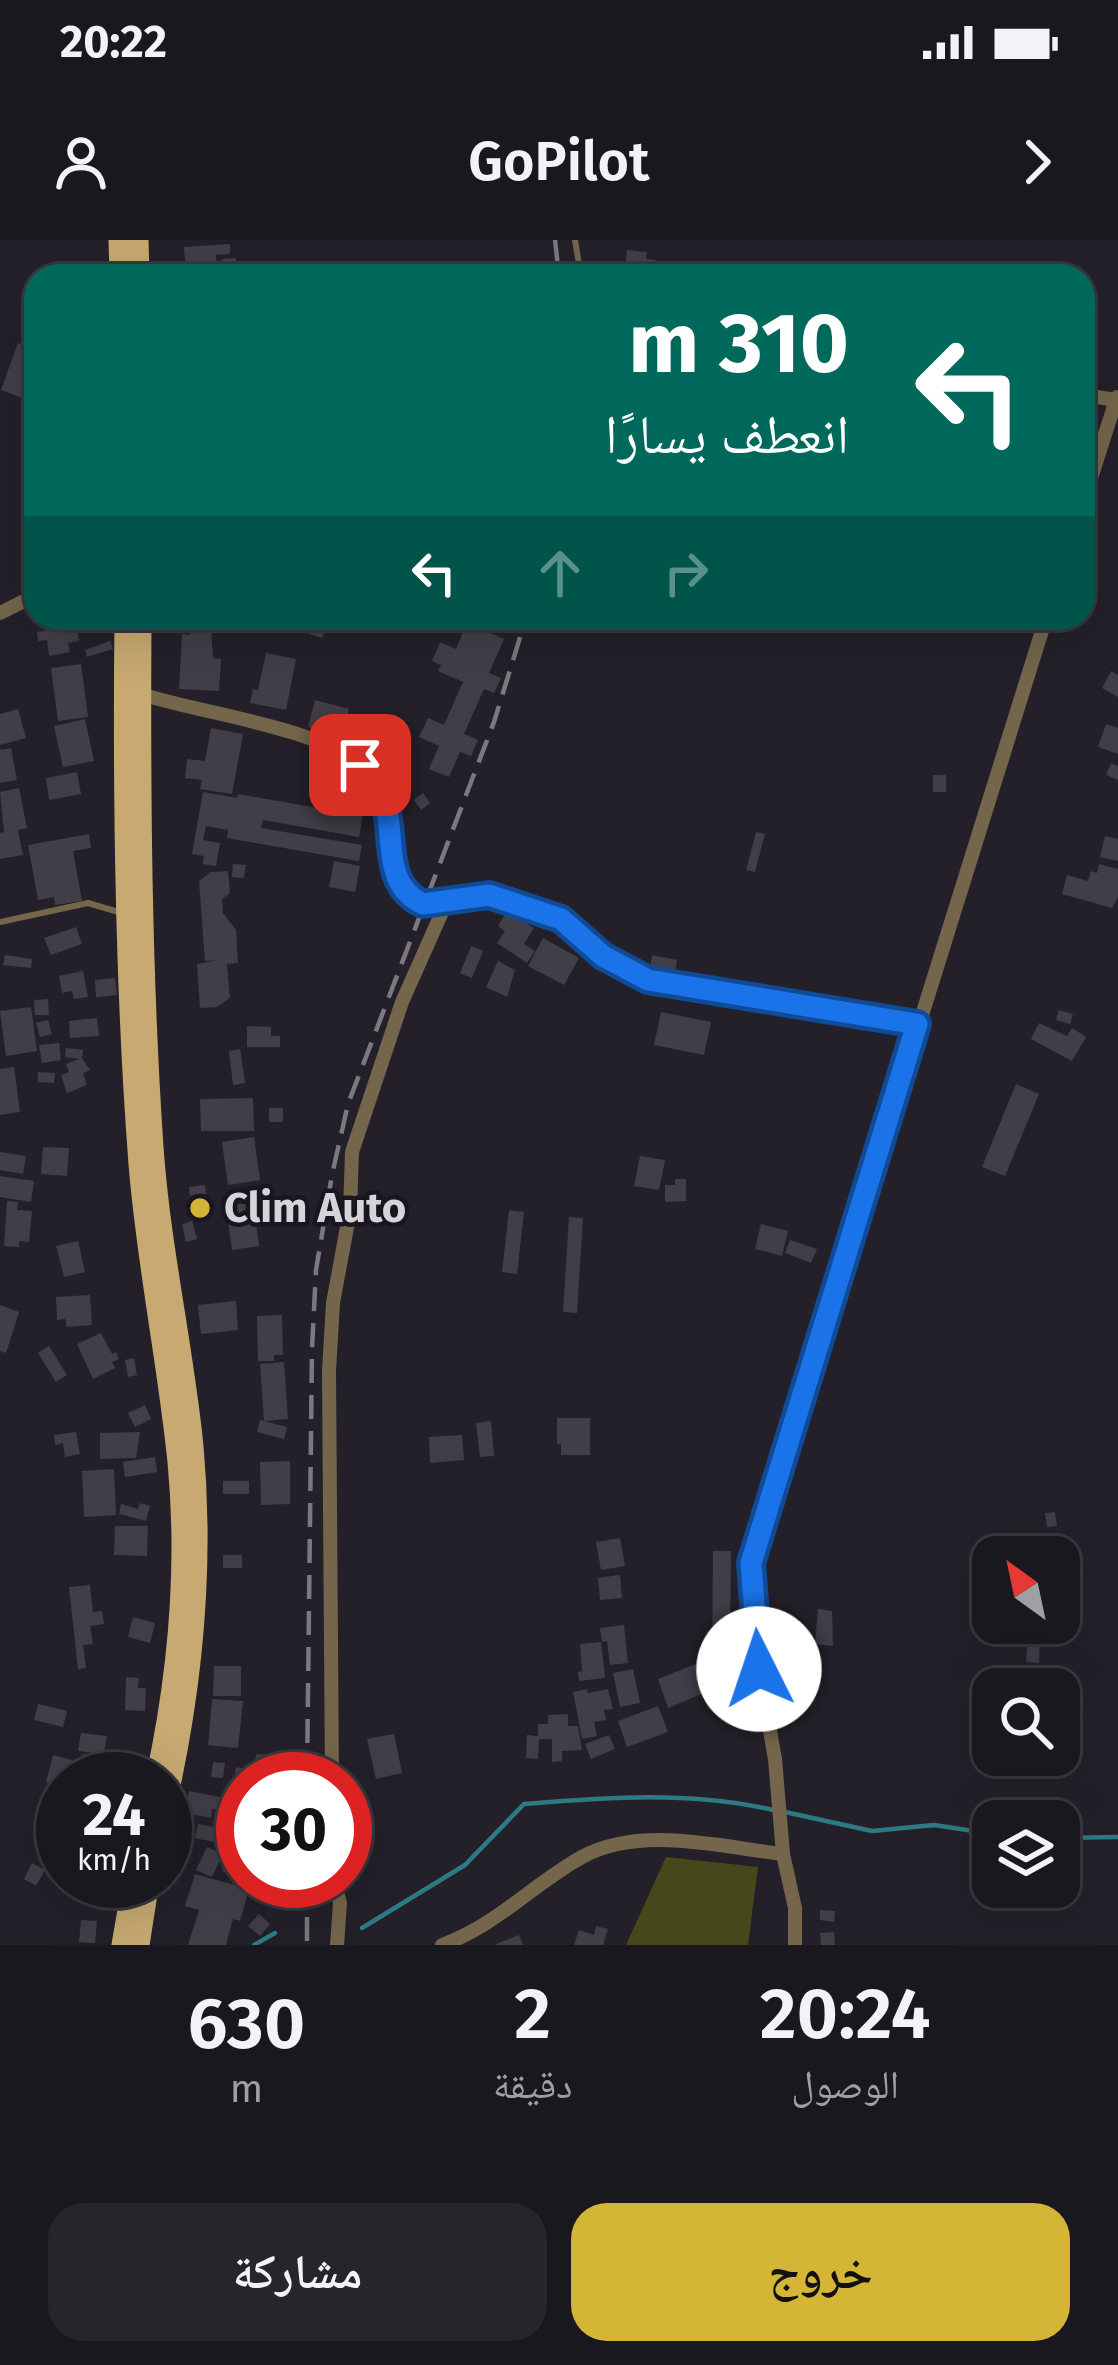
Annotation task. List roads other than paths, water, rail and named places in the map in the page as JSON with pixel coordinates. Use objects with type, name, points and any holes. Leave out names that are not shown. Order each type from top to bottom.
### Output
[{"type":"main road","points":[[126,630],[153,1147],[196,1498],[193,1643],[178,1752]]},
{"type":"main road","points":[[140,630],[132,691],[125,914],[144,1223],[178,1467],[178,1629],[159,1752]]},
{"type":"main road","points":[[122,1945],[128,1908]]},
{"type":"main road","points":[[139,1945],[145,1908]]},
{"type":"street","points":[[1095,466],[1117,397]]},
{"type":"street","points":[[795,1945],[795,1908],[783,1854],[775,1759],[759,1669],[751,1563],[1042,630]]},
{"type":"street","points":[[132,691],[305,739],[360,765],[376,782],[387,809],[394,870],[404,890],[423,904],[489,895],[561,919],[603,956],[648,980],[917,1024]]},
{"type":"street","points":[[332,1752],[329,1371],[333,1304],[350,1210],[349,1175],[402,1002],[447,901]]},
{"type":"street","points":[[442,1945],[490,1923],[584,1856],[603,1848],[665,1841],[783,1854]]},
{"type":"street","points":[[337,1945],[340,1908]]},
{"type":"lane","points":[[0,922],[88,903],[125,914]]},
{"type":"waterway","points":[[362,1928],[465,1865],[524,1804],[680,1798],[773,1810]]},
{"type":"waterway","points":[[785,1812],[872,1831],[934,1825],[972,1831]]},
{"type":"waterway","points":[[1080,1838],[1118,1837]]},
{"type":"waterway","points":[[254,1945],[275,1933]]},
{"type":"railway","points":[[555,240],[558,264]]},
{"type":"railway","points":[[307,1752],[312,1349],[316,1270],[332,1175],[348,1104],[494,722],[522,630]]},
{"type":"railway","points":[[307,1908],[307,1945]]},
{"type":"place","name":"Clim Auto","points":[[200,1208]]}]
